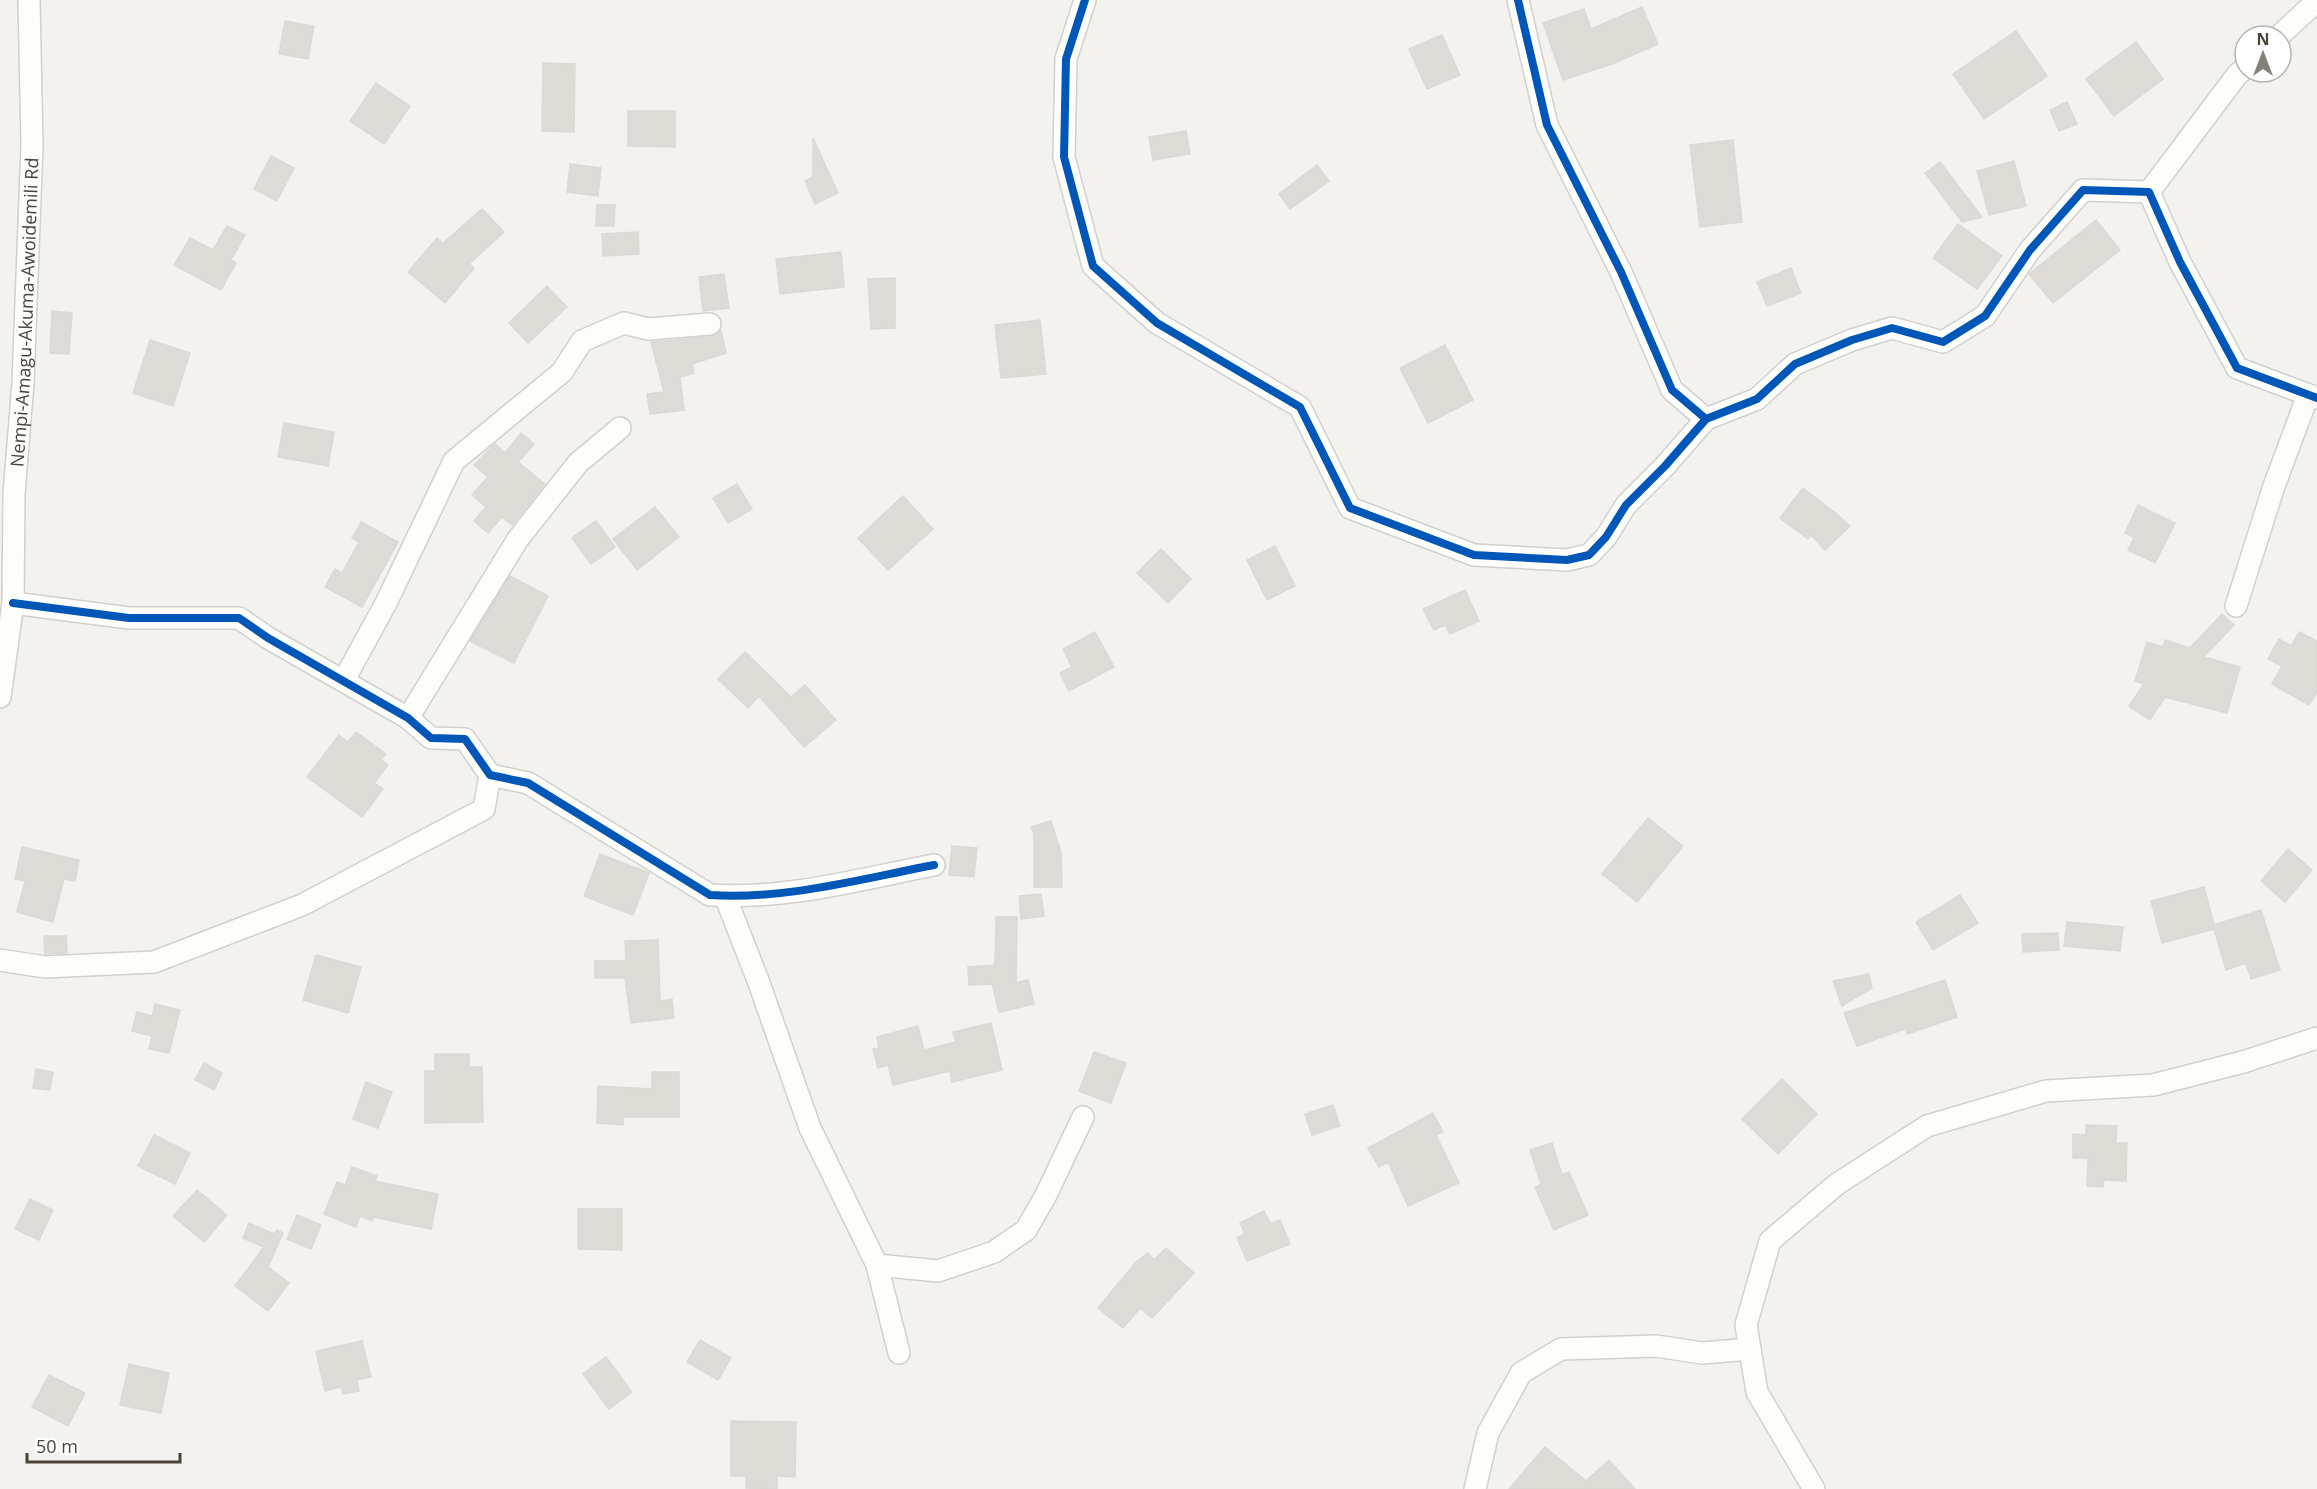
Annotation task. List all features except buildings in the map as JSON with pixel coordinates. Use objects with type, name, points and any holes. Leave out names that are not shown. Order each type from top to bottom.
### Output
[{"type":"street","name":"Nempi-Amagu-Akuma-Awoidemili Rd","points":[[0,696],[13,603],[14,494],[22,383],[32,145],[29,0]]},
{"type":"street","points":[[1085,0],[1065,59],[1065,157],[1093,266],[1157,323],[1300,407],[1350,508],[1474,555],[1567,560],[1588,555],[1605,537],[1626,505],[1665,466],[1706,419],[1757,399],[1795,364],[1852,340],[1892,328],[1943,342],[1985,316],[2030,250],[2083,190],[2149,192]]},
{"type":"street","points":[[1518,0],[1547,124],[1621,273],[1672,390],[1706,419]]},
{"type":"street","points":[[2292,24],[2317,1]]},
{"type":"street","points":[[2149,192],[2233,80]]},
{"type":"street","points":[[2149,192],[2180,262],[2237,368],[2313,397],[2274,486],[2236,606]]},
{"type":"street","points":[[344,680],[386,603],[454,461],[562,372],[582,341],[624,323],[648,329],[710,324]]},
{"type":"street","points":[[408,718],[518,539],[578,463],[620,428]]},
{"type":"street","points":[[13,603],[129,618],[239,618],[268,638],[408,718],[431,738],[465,739],[490,775],[528,783],[710,895],[800,891],[934,865]]},
{"type":"street","points":[[0,960],[45,967],[154,962],[302,905],[484,809],[490,775]]},
{"type":"street","points":[[725,896],[759,983],[810,1128],[877,1265],[899,1353]]},
{"type":"street","points":[[1814,1489],[1757,1392],[1746,1325],[1770,1241],[1837,1184],[1927,1126],[2046,1091],[2153,1085],[2243,1062],[2317,1038]]},
{"type":"street","points":[[877,1265],[938,1271],[994,1252],[1026,1230],[1046,1195],[1083,1117]]},
{"type":"street","points":[[1475,1489],[1488,1433],[1521,1373],[1561,1349],[1656,1346],[1702,1353],[1750,1349]]},
{"type":"cycle path","points":[[1085,0],[1066,59],[1064,157],[1093,266],[1157,323],[1300,407],[1350,508],[1474,555],[1567,560],[1589,555],[1606,537],[1626,505],[1665,466],[1706,419]]},
{"type":"cycle path","points":[[1518,0],[1547,125],[1621,272],[1672,390],[1706,419],[1757,399],[1795,364],[1852,340],[1892,328],[1943,342],[1985,316],[2030,250],[2083,190],[2149,192],[2180,262],[2237,368],[2317,398]]},
{"type":"cycle path","points":[[13,603],[129,618],[239,618],[268,638],[408,718],[431,738],[465,739],[490,775],[528,783],[710,895],[738,896],[795,891],[934,865]]}]
